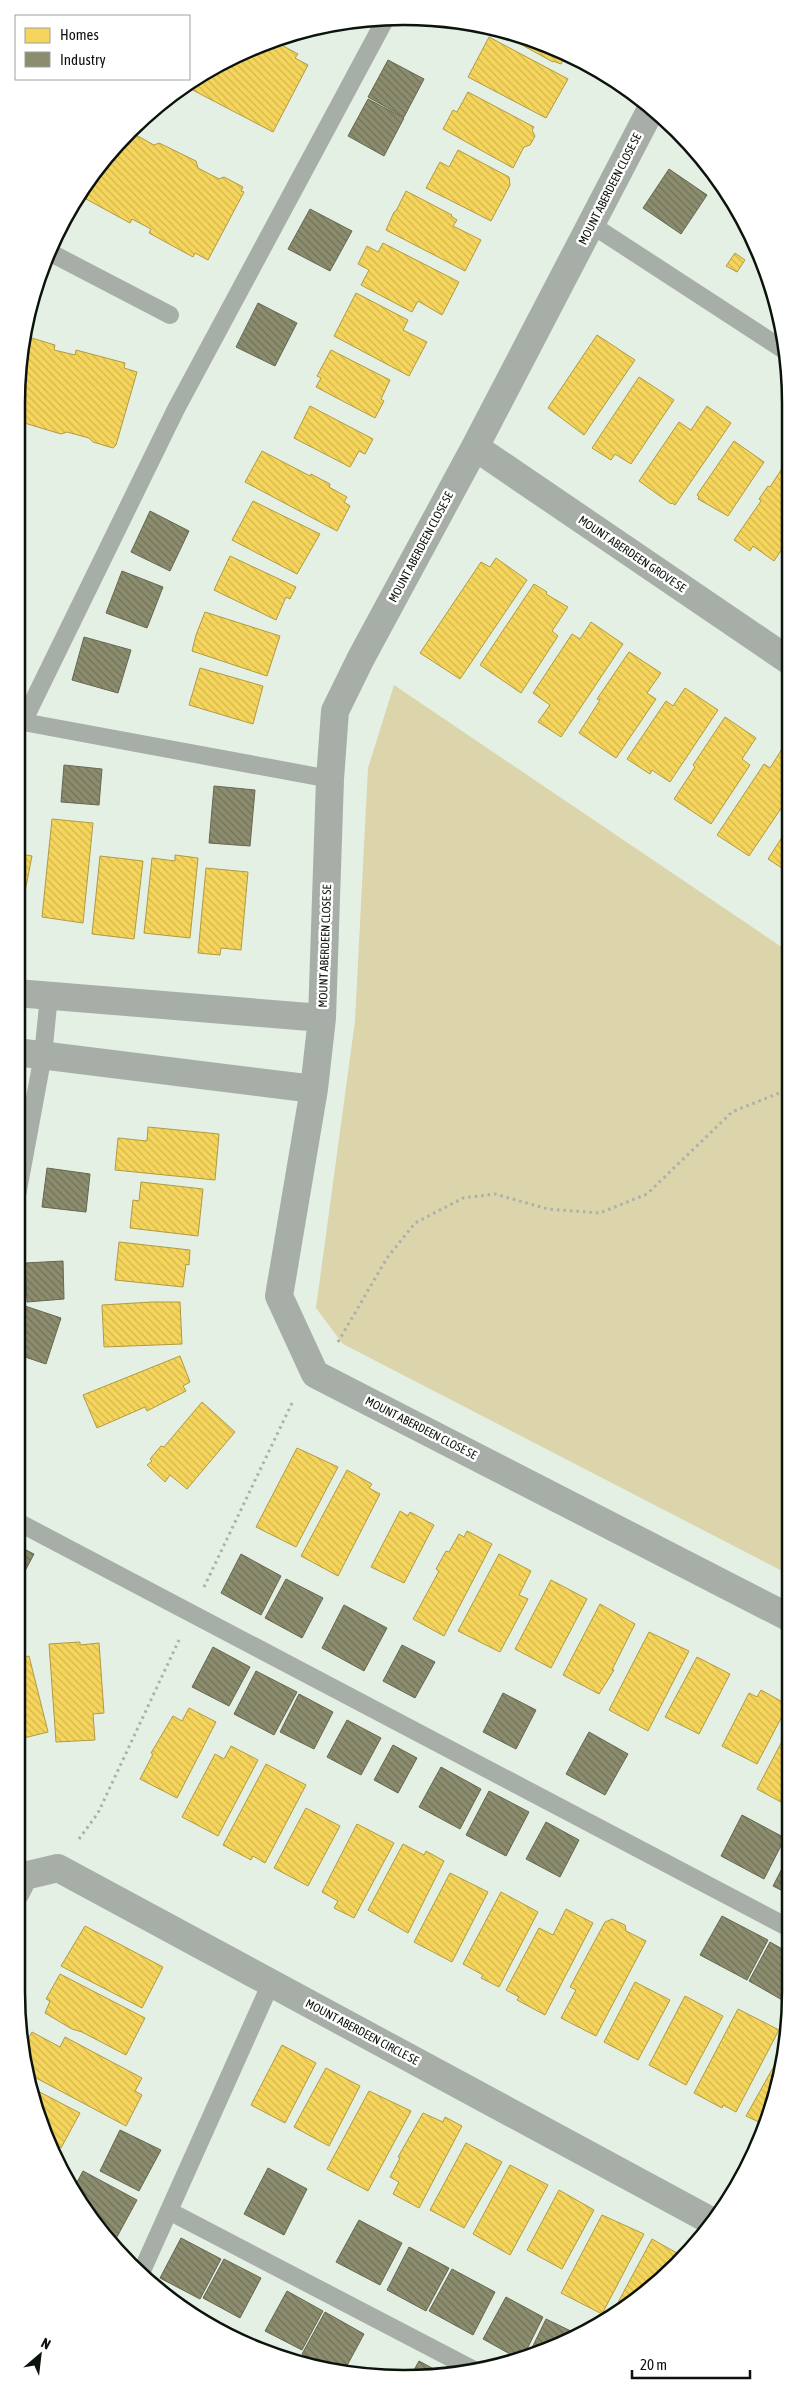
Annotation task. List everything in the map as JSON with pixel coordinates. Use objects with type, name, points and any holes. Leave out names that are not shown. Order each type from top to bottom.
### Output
[{"type":"street","name":"MOUNT ABERDEEN CLOSE SE","points":[[648,115],[475,447],[361,658],[335,711],[330,779],[322,1018],[314,1089],[279,1296],[315,1374],[782,1614]]},
{"type":"street","name":"MOUNT ABERDEEN GROVE SE","points":[[475,447],[782,656]]},
{"type":"street","name":"MOUNT ABERDEEN CLOSE SE","points":[[25,994],[322,1018]]},
{"type":"street","points":[[25,1053],[314,1089]]},
{"type":"street","name":"MOUNT ABERDEEN CIRCLE SE","points":[[25,1876],[58,1868],[706,2218]]},
{"type":"lane","points":[[25,720],[176,410],[382,26]]},
{"type":"lane","points":[[592,225],[778,346]]},
{"type":"lane","points":[[56,255],[170,315]]},
{"type":"lane","points":[[25,722],[330,779]]},
{"type":"lane","points":[[25,1152],[43,1055],[49,996]]},
{"type":"lane","points":[[25,1526],[782,1924]]},
{"type":"lane","points":[[144,2267],[272,1983]]},
{"type":"lane","points":[[169,2211],[465,2365]]},
{"type":"path","points":[[315,1374],[335,1347],[387,1258],[415,1223],[463,1198],[495,1194],[548,1209],[600,1213],[647,1194],[732,1112],[782,1092]]},
{"type":"shaded area","points":[[394,685],[782,947],[782,1571],[343,1344],[316,1308],[355,1021],[368,768]]},
{"type":"building: Homes","points":[[489,37],[568,79],[546,118],[468,77]]},
{"type":"building: Homes","points":[[518,43],[563,60],[561,64],[553,62]]},
{"type":"building: Homes","points":[[282,45],[298,54],[295,58],[308,65],[273,132],[192,90],[236,64]]},
{"type":"building: Homes","points":[[468,92],[534,127],[532,130],[535,136],[530,145],[524,147],[513,168],[443,129],[453,110],[457,112]]},
{"type":"building: Homes","points":[[137,135],[154,145],[159,143],[196,161],[198,168],[219,179],[224,177],[243,187],[241,191],[244,192],[208,260],[195,253],[193,257],[149,233],[151,229],[132,219],[130,223],[86,199],[103,173]]},
{"type":"building: Homes","points":[[458,150],[509,177],[510,185],[491,221],[426,188],[440,162],[449,167]]},
{"type":"building: Homes","points":[[406,191],[452,215],[457,220],[453,226],[481,240],[465,271],[386,230]]},
{"type":"building: Homes","points":[[383,243],[459,282],[442,315],[418,301],[412,312],[361,285],[369,270],[358,264],[367,246],[378,252]]},
{"type":"building: Homes","points":[[735,253],[745,260],[737,272],[726,266]]},
{"type":"building: Homes","points":[[356,293],[408,320],[403,330],[427,342],[409,376],[334,336]]},
{"type":"building: Homes","points":[[597,335],[635,360],[584,435],[548,408]]},
{"type":"building: Homes","points":[[31,338],[55,345],[54,350],[75,355],[76,350],[125,363],[124,368],[137,372],[116,445],[113,448],[93,442],[89,438],[67,432],[61,434],[25,423],[26,379]]},
{"type":"building: Homes","points":[[331,350],[390,380],[381,399],[384,401],[375,418],[316,387],[321,378],[317,376]]},
{"type":"building: Homes","points":[[639,377],[674,400],[631,464],[615,454],[611,460],[592,448]]},
{"type":"building: Homes","points":[[310,406],[373,439],[365,454],[359,451],[350,467],[294,438]]},
{"type":"building: Homes","points":[[707,406],[731,423],[675,505],[671,504],[639,481],[679,422],[691,430]]},
{"type":"building: Homes","points":[[734,441],[764,462],[728,516],[698,499],[697,495]]},
{"type":"building: Homes","points":[[262,451],[310,476],[311,474],[330,484],[329,487],[347,497],[344,502],[350,506],[337,531],[245,482]]},
{"type":"building: Homes","points":[[782,469],[782,549],[774,561],[753,546],[750,551],[734,540],[761,501],[759,499],[768,486],[770,487]]},
{"type":"building: Homes","points":[[253,501],[320,534],[297,574],[232,540]]},
{"type":"building: Homes","points":[[230,556],[296,587],[290,599],[286,597],[276,620],[214,590]]},
{"type":"building: Homes","points":[[496,558],[527,580],[460,679],[420,653],[481,562],[490,567]]},
{"type":"building: Homes","points":[[534,584],[547,592],[546,594],[568,607],[552,631],[558,636],[521,693],[480,665]]},
{"type":"building: Homes","points":[[205,612],[280,636],[267,676],[192,651]]},
{"type":"building: Homes","points":[[591,622],[623,644],[561,737],[538,722],[550,705],[533,693],[572,634],[580,639]]},
{"type":"building: Homes","points":[[629,652],[661,673],[647,693],[656,699],[616,758],[579,733],[600,700],[597,699]]},
{"type":"building: Homes","points":[[200,668],[263,686],[253,724],[189,705]]},
{"type":"building: Homes","points":[[685,688],[718,710],[670,782],[652,770],[650,774],[627,759],[666,701],[673,706]]},
{"type":"building: Homes","points":[[725,717],[756,738],[742,759],[750,765],[711,824],[674,799],[695,767],[693,765]]},
{"type":"building: Homes","points":[[782,749],[782,807],[749,856],[717,835],[764,764],[770,768]]},
{"type":"building: Homes","points":[[52,819],[93,823],[83,923],[42,917]]},
{"type":"building: Homes","points":[[782,837],[782,868],[768,859]]},
{"type":"building: Homes","points":[[25,855],[32,856],[25,892]]},
{"type":"building: Homes","points":[[175,855],[198,858],[190,938],[144,933],[152,858],[175,861]]},
{"type":"building: Homes","points":[[100,856],[143,861],[134,939],[92,934]]},
{"type":"building: Homes","points":[[206,868],[248,872],[241,950],[221,948],[220,955],[198,953]]},
{"type":"building: Homes","points":[[148,1127],[219,1134],[215,1180],[115,1170],[118,1138],[147,1141]]},
{"type":"building: Homes","points":[[141,1182],[203,1189],[198,1236],[130,1228],[133,1200],[139,1201]]},
{"type":"building: Homes","points":[[119,1242],[190,1250],[189,1265],[186,1264],[183,1287],[115,1280]]},
{"type":"building: Homes","points":[[180,1302],[182,1344],[104,1347],[102,1305]]},
{"type":"building: Homes","points":[[180,1356],[190,1382],[183,1386],[186,1391],[147,1411],[145,1407],[97,1428],[83,1395]]},
{"type":"building: Homes","points":[[202,1402],[235,1432],[187,1489],[170,1475],[165,1482],[147,1465],[152,1461],[150,1459],[161,1446],[164,1447]]},
{"type":"building: Homes","points":[[297,1448],[338,1467],[296,1547],[256,1527]]},
{"type":"building: Homes","points":[[347,1470],[372,1484],[369,1488],[380,1494],[338,1576],[301,1556]]},
{"type":"building: Homes","points":[[400,1511],[408,1516],[410,1512],[434,1525],[404,1583],[371,1567]]},
{"type":"building: Homes","points":[[467,1531],[492,1544],[444,1636],[413,1619],[439,1571],[436,1569],[446,1551],[449,1552],[459,1534],[464,1537]]},
{"type":"building: Homes","points":[[499,1554],[531,1571],[519,1595],[528,1599],[500,1652],[458,1631]]},
{"type":"building: Homes","points":[[551,1580],[587,1599],[551,1668],[515,1649]]},
{"type":"building: Homes","points":[[600,1604],[635,1624],[612,1670],[614,1670],[599,1694],[563,1675]]},
{"type":"building: Homes","points":[[649,1632],[689,1651],[648,1731],[609,1710]]},
{"type":"building: Homes","points":[[80,1642],[80,1645],[99,1643],[104,1713],[93,1714],[95,1740],[56,1742],[49,1644]]},
{"type":"building: Homes","points":[[29,1656],[48,1732],[25,1738],[25,1657]]},
{"type":"building: Homes","points":[[697,1657],[730,1674],[699,1734],[665,1717]]},
{"type":"building: Homes","points":[[761,1690],[782,1702],[782,1716],[757,1764],[722,1746],[749,1693],[757,1697]]},
{"type":"building: Homes","points":[[189,1708],[216,1722],[177,1798],[140,1779],[153,1754],[151,1753],[173,1716],[182,1721]]},
{"type":"building: Homes","points":[[782,1741],[782,1803],[757,1789]]},
{"type":"building: Homes","points":[[231,1746],[258,1760],[218,1836],[182,1817],[215,1754],[224,1759]]},
{"type":"building: Homes","points":[[266,1764],[306,1785],[265,1863],[253,1856],[251,1860],[223,1845]]},
{"type":"building: Homes","points":[[306,1808],[340,1826],[308,1886],[274,1868]]},
{"type":"building: Homes","points":[[357,1824],[394,1843],[354,1918],[334,1908],[338,1901],[322,1892]]},
{"type":"building: Homes","points":[[403,1844],[424,1855],[426,1851],[444,1861],[408,1933],[368,1910]]},
{"type":"building: Homes","points":[[450,1873],[488,1892],[452,1962],[414,1942]]},
{"type":"building: Homes","points":[[501,1892],[538,1912],[499,1987],[481,1978],[483,1975],[463,1964]]},
{"type":"building: Homes","points":[[566,1909],[593,1923],[545,2015],[517,2000],[519,1997],[506,1990],[539,1928],[553,1935]]},
{"type":"building: Homes","points":[[612,1919],[625,1925],[626,1931],[646,1941],[596,2036],[561,2018],[576,1990],[570,1987],[605,1922]]},
{"type":"building: Homes","points":[[85,1926],[163,1967],[142,2008],[61,1966]]},
{"type":"building: Homes","points":[[60,1974],[145,2018],[126,2055],[82,2032],[72,2029],[45,2013],[50,2001],[46,1999]]},
{"type":"building: Homes","points":[[635,1982],[670,2000],[638,2060],[604,2042]]},
{"type":"building: Homes","points":[[685,1996],[723,2016],[686,2085],[649,2065]]},
{"type":"building: Homes","points":[[738,2009],[779,2030],[736,2112],[723,2105],[722,2108],[694,2093]]},
{"type":"building: Homes","points":[[32,2032],[60,2047],[65,2037],[142,2078],[135,2091],[142,2095],[126,2126],[35,2077],[28,2039]]},
{"type":"building: Homes","points":[[282,2045],[316,2063],[285,2123],[251,2105]]},
{"type":"building: Homes","points":[[775,2064],[759,2122],[746,2116]]},
{"type":"building: Homes","points":[[326,2068],[360,2086],[329,2146],[294,2127]]},
{"type":"building: Homes","points":[[369,2091],[411,2111],[368,2191],[327,2169]]},
{"type":"building: Homes","points":[[39,2092],[80,2113],[61,2148],[54,2136]]},
{"type":"building: Homes","points":[[423,2113],[443,2122],[445,2117],[462,2126],[419,2208],[393,2194],[399,2182],[390,2177],[400,2158],[398,2157]]},
{"type":"building: Homes","points":[[466,2143],[502,2162],[464,2228],[430,2210]]},
{"type":"building: Homes","points":[[510,2165],[548,2185],[510,2255],[473,2234]]},
{"type":"building: Homes","points":[[559,2190],[594,2210],[562,2269],[527,2250]]},
{"type":"building: Homes","points":[[602,2215],[644,2234],[602,2313],[561,2293]]},
{"type":"building: Homes","points":[[652,2239],[677,2253],[653,2276],[617,2304]]},
{"type":"building: Industry","points":[[388,60],[424,79],[404,117],[368,97]]},
{"type":"building: Industry","points":[[368,99],[404,118],[384,156],[348,136]]},
{"type":"building: Industry","points":[[669,169],[707,195],[681,234],[643,208]]},
{"type":"building: Industry","points":[[310,209],[352,231],[330,271],[288,249]]},
{"type":"building: Industry","points":[[258,303],[297,323],[275,366],[236,347]]},
{"type":"building: Industry","points":[[150,511],[189,531],[170,571],[131,552]]},
{"type":"building: Industry","points":[[122,571],[163,587],[147,628],[106,613]]},
{"type":"building: Industry","points":[[84,637],[131,650],[118,693],[72,680]]},
{"type":"building: Industry","points":[[64,765],[102,769],[99,805],[61,802]]},
{"type":"building: Industry","points":[[214,786],[255,790],[250,846],[209,843]]},
{"type":"building: Industry","points":[[47,1168],[90,1174],[86,1212],[42,1207]]},
{"type":"building: Industry","points":[[63,1261],[64,1299],[27,1302],[25,1263]]},
{"type":"building: Industry","points":[[25,1306],[61,1318],[46,1364],[25,1357]]},
{"type":"building: Industry","points":[[25,1550],[34,1554],[25,1571]]},
{"type":"building: Industry","points":[[241,1554],[281,1576],[261,1615],[221,1593]]},
{"type":"building: Industry","points":[[286,1579],[323,1598],[302,1638],[265,1618]]},
{"type":"building: Industry","points":[[344,1605],[387,1628],[364,1671],[322,1648]]},
{"type":"building: Industry","points":[[402,1645],[435,1662],[415,1698],[383,1681]]},
{"type":"building: Industry","points":[[213,1647],[250,1667],[229,1706],[192,1687]]},
{"type":"building: Industry","points":[[256,1671],[297,1692],[274,1735],[234,1714]]},
{"type":"building: Industry","points":[[503,1693],[536,1710],[516,1749],[483,1732]]},
{"type":"building: Industry","points":[[299,1694],[333,1712],[314,1749],[280,1732]]},
{"type":"building: Industry","points":[[347,1720],[381,1738],[361,1775],[327,1757]]},
{"type":"building: Industry","points":[[589,1732],[628,1754],[605,1795],[566,1774]]},
{"type":"building: Industry","points":[[393,1745],[417,1758],[398,1793],[374,1780]]},
{"type":"building: Industry","points":[[441,1767],[481,1789],[460,1829],[419,1807]]},
{"type":"building: Industry","points":[[489,1791],[529,1812],[506,1856],[466,1835]]},
{"type":"building: Industry","points":[[742,1815],[782,1836],[782,1844],[764,1879],[721,1856]]},
{"type":"building: Industry","points":[[546,1822],[579,1840],[560,1877],[526,1859]]},
{"type":"building: Industry","points":[[782,1869],[782,1890],[773,1886]]},
{"type":"building: Industry","points":[[722,1916],[768,1940],[747,1980],[700,1955]]},
{"type":"building: Industry","points":[[770,1942],[782,1949],[782,2000],[749,1981]]},
{"type":"building: Industry","points":[[120,2130],[161,2150],[139,2191],[100,2171]]},
{"type":"building: Industry","points":[[268,2168],[307,2189],[284,2235],[244,2214]]},
{"type":"building: Industry","points":[[83,2171],[137,2200],[116,2238],[103,2222],[77,2182]]},
{"type":"building: Industry","points":[[359,2220],[402,2243],[380,2285],[336,2262]]},
{"type":"building: Industry","points":[[181,2238],[221,2259],[200,2299],[160,2278]]},
{"type":"building: Industry","points":[[409,2247],[449,2268],[426,2311],[387,2290]]},
{"type":"building: Industry","points":[[224,2259],[261,2278],[240,2318],[203,2298]]},
{"type":"building: Industry","points":[[452,2269],[495,2292],[473,2335],[429,2311]]},
{"type":"building: Industry","points":[[287,2291],[323,2311],[302,2350],[265,2331]]},
{"type":"building: Industry","points":[[506,2297],[543,2317],[525,2350],[510,2354],[483,2339]]},
{"type":"building: Industry","points":[[325,2312],[364,2334],[347,2366],[309,2358],[302,2354]]},
{"type":"building: Industry","points":[[546,2319],[571,2331],[548,2341],[532,2347]]},
{"type":"building: Industry","points":[[419,2361],[433,2369],[428,2369],[414,2370]]}]
